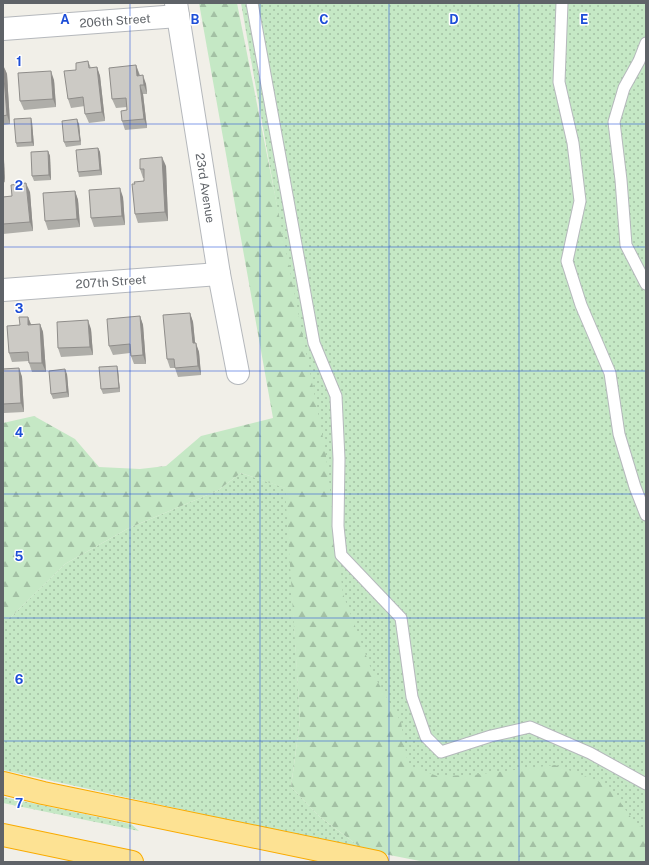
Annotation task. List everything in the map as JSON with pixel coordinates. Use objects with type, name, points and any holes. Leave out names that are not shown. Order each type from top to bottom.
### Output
[{"type":"highway","points":[[3,783],[377,862]]},
{"type":"highway","points":[[3,835],[132,862]]},
{"type":"street","name":"206th Street","points":[[3,29],[177,10]]},
{"type":"street","name":"23rd Avenue","points":[[177,10],[219,274],[238,373]]},
{"type":"street","name":"207th Street","points":[[3,290],[219,274]]},
{"type":"lane","points":[[252,3],[314,343],[336,396],[339,459],[338,526],[341,555],[401,618],[412,698],[426,737],[441,752],[491,736],[530,727],[590,753],[646,784]]},
{"type":"lane","points":[[562,3],[559,82],[573,143],[580,201],[567,261],[581,305],[610,373],[619,434],[646,515]]},
{"type":"lane","points":[[646,43],[639,61],[624,88],[614,122],[621,180],[626,245],[646,284]]},
{"type":"green space","points":[[199,3],[237,3],[325,448],[343,594],[373,674],[401,722],[408,765],[437,776],[473,775],[555,765],[608,785],[637,826],[646,828],[646,862],[425,862],[364,850],[320,817],[291,787],[300,720],[285,488],[241,473],[217,491],[129,528],[65,564],[11,617],[3,619],[3,423],[34,416],[75,439],[99,467],[140,469],[166,466],[201,436],[273,418]]},
{"type":"green space","points":[[241,3],[646,3],[646,860],[355,796],[283,241]]},
{"type":"green space","points":[[241,473],[286,488],[300,720],[291,787],[320,817],[364,850],[3,770],[3,619],[11,617],[65,564],[129,528],[217,491]]},
{"type":"green space","points":[[3,797],[131,824],[139,831],[3,803]]},
{"type":"building","points":[[88,61],[89,68],[97,67],[102,112],[85,114],[83,97],[68,99],[64,71],[76,70],[76,63]]},
{"type":"building","points":[[3,65],[7,115],[3,116]]},
{"type":"building","points":[[136,65],[137,76],[143,75],[144,85],[140,85],[144,119],[122,121],[121,111],[127,110],[126,98],[112,99],[109,68]]},
{"type":"building","points":[[51,71],[53,99],[20,101],[18,73]]},
{"type":"building","points":[[31,118],[32,142],[16,143],[14,119]]},
{"type":"building","points":[[77,119],[80,141],[64,142],[62,121]]},
{"type":"building","points":[[98,148],[100,170],[78,172],[76,150]]},
{"type":"building","points":[[48,151],[49,175],[32,176],[31,152]]},
{"type":"building","points":[[162,157],[165,212],[135,214],[132,184],[135,184],[134,182],[144,181],[144,169],[140,169],[140,159]]},
{"type":"building","points":[[26,183],[30,222],[3,224],[3,197],[12,196],[11,185]]},
{"type":"building","points":[[120,188],[122,216],[91,218],[89,190]]},
{"type":"building","points":[[75,191],[77,219],[45,221],[43,193]]},
{"type":"building","points":[[190,313],[193,343],[196,343],[198,366],[175,368],[174,359],[167,359],[163,315]]},
{"type":"building","points":[[140,316],[143,355],[131,356],[130,344],[109,346],[107,319]]},
{"type":"building","points":[[19,317],[28,317],[28,325],[40,324],[42,363],[29,363],[28,352],[9,353],[7,326],[20,325]]},
{"type":"building","points":[[88,320],[90,347],[58,348],[57,322]]},
{"type":"building","points":[[117,366],[119,388],[101,389],[99,367]]},
{"type":"building","points":[[19,368],[21,403],[3,404],[3,369]]},
{"type":"building","points":[[65,369],[67,392],[51,394],[49,371]]}]
